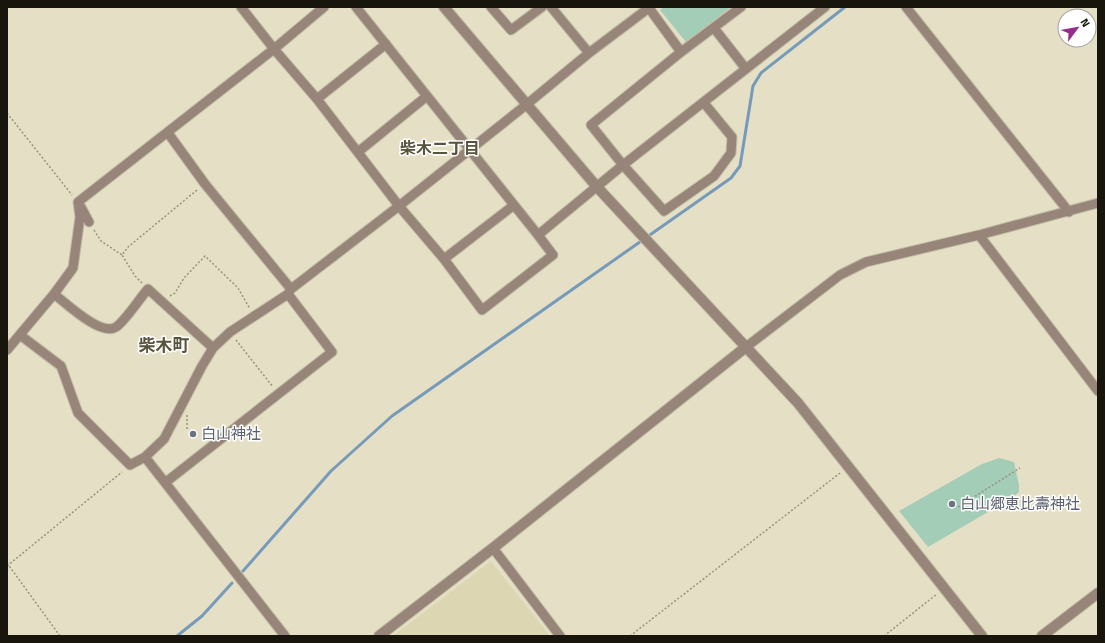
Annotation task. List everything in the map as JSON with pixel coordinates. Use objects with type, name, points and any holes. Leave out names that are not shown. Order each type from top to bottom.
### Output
[{"type":"street","points":[[241,7],[274,49],[317,99],[399,206],[444,259],[482,310],[553,255],[356,7]]},
{"type":"street","points":[[444,7],[597,187],[798,403],[982,636]]},
{"type":"street","points":[[491,7],[510,30],[542,7]]},
{"type":"street","points":[[551,7],[589,53]]},
{"type":"street","points":[[704,103],[732,137],[731,153],[714,176],[664,211],[623,165],[591,125],[681,52],[741,7]]},
{"type":"street","points":[[538,236],[623,165],[825,7]]},
{"type":"street","points":[[906,7],[1069,212]]},
{"type":"street","points":[[78,202],[274,49],[320,8]]},
{"type":"street","points":[[20,335],[61,366],[78,413],[130,465],[145,457],[164,439],[213,348],[230,332],[290,292],[526,105],[589,53],[649,8],[681,52]]},
{"type":"street","points":[[714,28],[746,69]]},
{"type":"street","points":[[317,99],[386,44]]},
{"type":"street","points":[[358,152],[428,96]]},
{"type":"street","points":[[166,482],[332,352],[290,292],[205,184],[168,133]]},
{"type":"street","points":[[78,202],[89,222]]},
{"type":"street","points":[[7,350],[54,294],[73,268],[80,217],[78,202]]},
{"type":"street","points":[[378,636],[493,548],[746,347],[840,275],[866,262],[979,235],[1098,203]]},
{"type":"street","points":[[444,259],[514,205]]},
{"type":"street","points":[[979,235],[1097,389]]},
{"type":"street","points":[[54,294],[93,324],[107,329],[115,327],[148,289],[213,348]]},
{"type":"street","points":[[145,457],[285,636]]},
{"type":"street","points":[[493,548],[560,636]]},
{"type":"street","points":[[1042,636],[1098,593]]},
{"type":"path","points":[[7,113],[78,202]]},
{"type":"path","points":[[122,255],[128,248],[205,184]]},
{"type":"path","points":[[89,222],[101,241],[122,255],[135,276],[148,289]]},
{"type":"path","points":[[162,301],[175,293],[184,278],[206,256],[238,288],[255,316]]},
{"type":"path","points":[[230,332],[278,394]]},
{"type":"path","points":[[60,636],[8,565],[130,465]]},
{"type":"path","points":[[630,636],[848,467]]},
{"type":"path","points":[[958,507],[1020,468]]},
{"type":"path","points":[[884,636],[944,589]]},
{"type":"shaded area","points":[[491,561],[550,636],[393,636]]},
{"type":"green space","points":[[664,7],[731,7],[686,42],[660,10]]},
{"type":"green space","points":[[999,458],[1014,462],[1019,492],[1012,498],[928,547],[899,511],[982,464]]},
{"type":"waterway","points":[[243,571],[331,471],[392,416],[731,178],[740,166],[753,86],[761,73],[845,7]]},
{"type":"waterway","points":[[177,636],[202,616],[232,583]]},
{"type":"place","name":"白山神社","points":[[193,434]]},
{"type":"place","name":"白山郷恵比壽神社","points":[[952,504]]},
{"type":"district","name":"柴木二丁目","points":[[440,148]]},
{"type":"district","name":"柴木町","points":[[164,345]]}]
